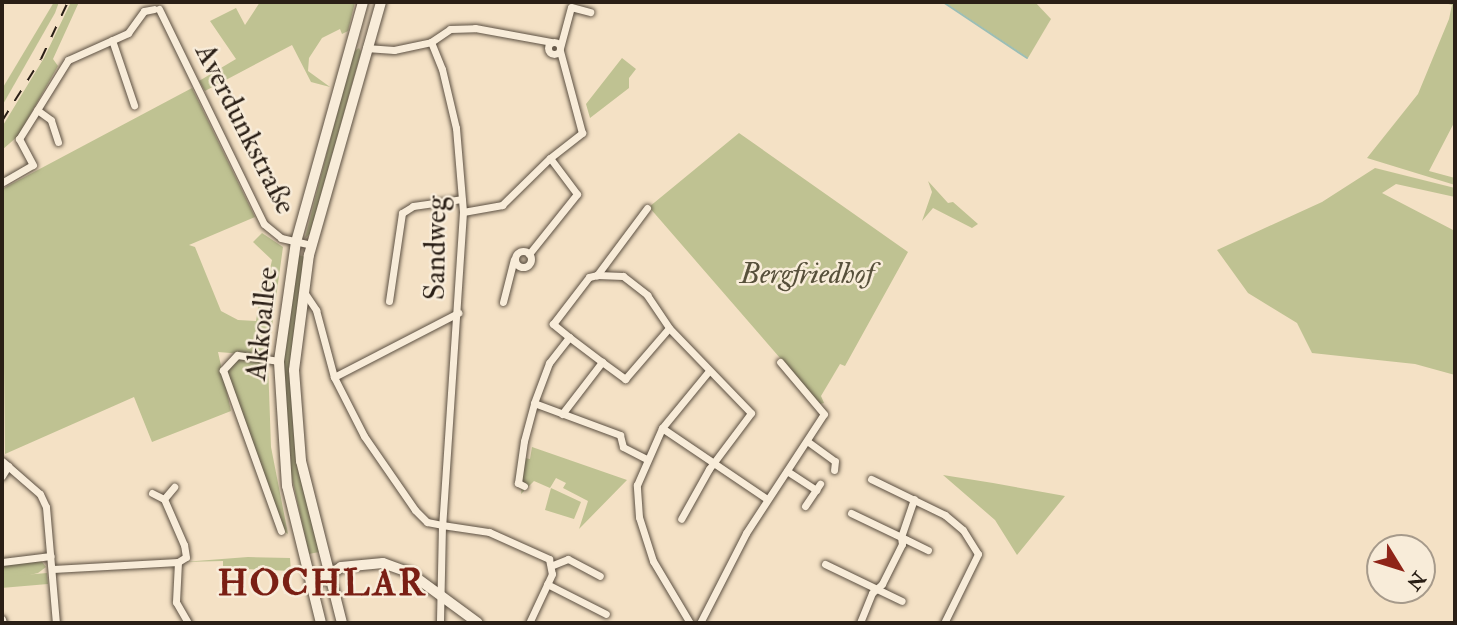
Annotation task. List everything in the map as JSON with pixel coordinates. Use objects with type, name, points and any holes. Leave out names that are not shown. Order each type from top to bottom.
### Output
[{"type":"main road","name":"Akkoallee","points":[[321,623],[287,486],[279,361],[296,242],[363,2]]},
{"type":"main road","name":"Akkoallee","points":[[342,623],[294,420],[294,370],[312,245],[381,2]]},
{"type":"main road","points":[[359,18],[367,8],[373,10],[371,33]]},
{"type":"main road","points":[[354,34],[366,48]]},
{"type":"main road","points":[[311,586],[329,574],[371,561],[410,573],[440,599],[478,623]]},
{"type":"street","points":[[3,183],[33,165],[19,139],[68,60],[128,33],[145,11],[156,5]]},
{"type":"street","name":"Averdunkstraße","points":[[156,5],[264,225],[275,236],[312,245]]},
{"type":"street","points":[[463,212],[502,205],[550,158],[582,132],[560,49],[571,8],[590,12]]},
{"type":"street","points":[[366,48],[394,50],[431,42],[450,29],[475,29],[551,42],[560,49]]},
{"type":"street","points":[[112,40],[134,105]]},
{"type":"street","name":"Sandweg","points":[[431,42],[456,128],[463,212],[442,525],[440,623]]},
{"type":"street","points":[[37,110],[51,120],[58,142]]},
{"type":"street","points":[[514,259],[519,266],[527,266],[529,254],[577,194],[550,158]]},
{"type":"street","points":[[389,301],[402,213],[413,206],[462,199]]},
{"type":"street","points":[[597,275],[647,208]]},
{"type":"street","points":[[503,302],[514,259],[522,251],[529,254]]},
{"type":"street","points":[[669,328],[625,379],[553,324],[589,277],[623,276],[647,295],[669,328],[708,372],[721,379],[751,413],[681,519]]},
{"type":"street","points":[[304,292],[316,310],[334,377],[401,493],[427,522],[513,541],[546,556],[553,565]]},
{"type":"street","points":[[334,377],[458,313]]},
{"type":"street","points":[[524,486],[518,483],[522,452],[534,403],[549,363],[569,337]]},
{"type":"street","points":[[279,361],[237,355],[223,370],[281,531]]},
{"type":"street","points":[[562,414],[602,362]]},
{"type":"street","points":[[699,623],[767,499],[824,414],[780,362]]},
{"type":"street","points":[[690,623],[653,561],[639,517],[637,485],[645,458],[662,428],[708,372]]},
{"type":"street","points":[[534,403],[620,435],[623,447],[645,458]]},
{"type":"street","points":[[662,428],[767,499]]},
{"type":"street","points":[[807,441],[835,466],[840,454]]},
{"type":"street","points":[[2,477],[5,463]]},
{"type":"street","points":[[5,463],[43,499],[53,569],[56,623]]},
{"type":"street","points":[[787,471],[818,487],[805,506]]},
{"type":"street","points":[[871,479],[945,514],[963,530],[978,554],[944,623]]},
{"type":"street","points":[[164,499],[174,487]]},
{"type":"street","points":[[53,569],[178,562],[186,557],[184,545],[164,499],[152,493]]},
{"type":"street","points":[[860,623],[902,544],[901,537],[914,499]]},
{"type":"street","points":[[851,513],[928,550]]},
{"type":"street","points":[[2,562],[51,556]]},
{"type":"street","points":[[553,565],[568,559],[600,576]]},
{"type":"street","points":[[178,562],[176,602],[188,623]]},
{"type":"street","points":[[825,564],[902,601]]},
{"type":"street","points":[[529,623],[548,583],[553,565]]},
{"type":"street","points":[[548,583],[606,614]]},
{"type":"green space","points":[[54,2],[59,2],[55,13],[2,106],[2,89]]},
{"type":"green space","points":[[71,2],[79,2],[53,59],[58,66],[18,136],[2,150],[2,127],[44,58]]},
{"type":"green space","points":[[260,2],[355,2],[348,31],[342,34],[340,29],[322,38],[309,58],[308,71],[330,87],[311,82],[292,45],[205,91],[199,81],[236,59],[210,21],[236,8],[245,25]]},
{"type":"green space","points":[[944,2],[1035,2],[1051,19],[1028,58]]},
{"type":"green space","points":[[1441,2],[1455,2],[1455,121],[1429,171],[1455,178],[1455,185],[1367,158],[1418,94],[1449,19],[1452,5]]},
{"type":"green space","points":[[359,48],[361,52],[310,234],[305,238],[353,52]]},
{"type":"green space","points":[[622,58],[636,69],[629,78],[629,88],[590,118],[586,104]]},
{"type":"green space","points":[[192,88],[255,217],[189,245],[195,247],[221,311],[238,320],[256,321],[264,268],[270,269],[272,260],[253,242],[262,233],[283,247],[268,356],[218,352],[231,411],[152,442],[134,397],[5,454],[2,189]]},
{"type":"green space","name":"Bergfriedhof","points":[[739,133],[908,252],[845,366],[840,364],[821,396],[824,403],[820,404],[649,207]]},
{"type":"green space","points":[[1375,168],[1455,188],[1455,197],[1396,184],[1382,193],[1455,231],[1455,375],[1415,364],[1312,353],[1297,323],[1248,293],[1217,250],[1322,202]]},
{"type":"green space","points":[[928,181],[948,203],[953,202],[978,224],[972,228],[933,208],[922,221],[932,192]]},
{"type":"green space","points":[[298,255],[306,257],[293,344],[292,408],[319,552],[309,554],[288,460],[283,402],[284,352]]},
{"type":"green space","points":[[236,359],[268,363],[271,447],[288,534],[282,530],[226,372],[228,364]]},
{"type":"green space","points":[[532,447],[627,480],[579,529],[588,501],[563,488],[566,483],[556,478],[550,488],[534,481],[521,494],[525,458],[530,459]]},
{"type":"green space","points":[[943,475],[1065,496],[1017,555],[995,520]]},
{"type":"green space","points":[[551,488],[581,502],[574,519],[545,510]]},
{"type":"green space","points":[[248,557],[290,558],[291,571],[223,568],[223,561],[183,562]]},
{"type":"green space","points":[[40,559],[46,567],[38,573],[2,582],[2,564]]},
{"type":"green space","points":[[47,573],[48,584],[2,588],[2,577]]},
{"type":"waterway","points":[[943,2],[1027,58]]},
{"type":"railway","points":[[2,121],[41,59],[68,2]]},
{"type":"district","name":"HOCHLAR","points":[[322,584]]}]
